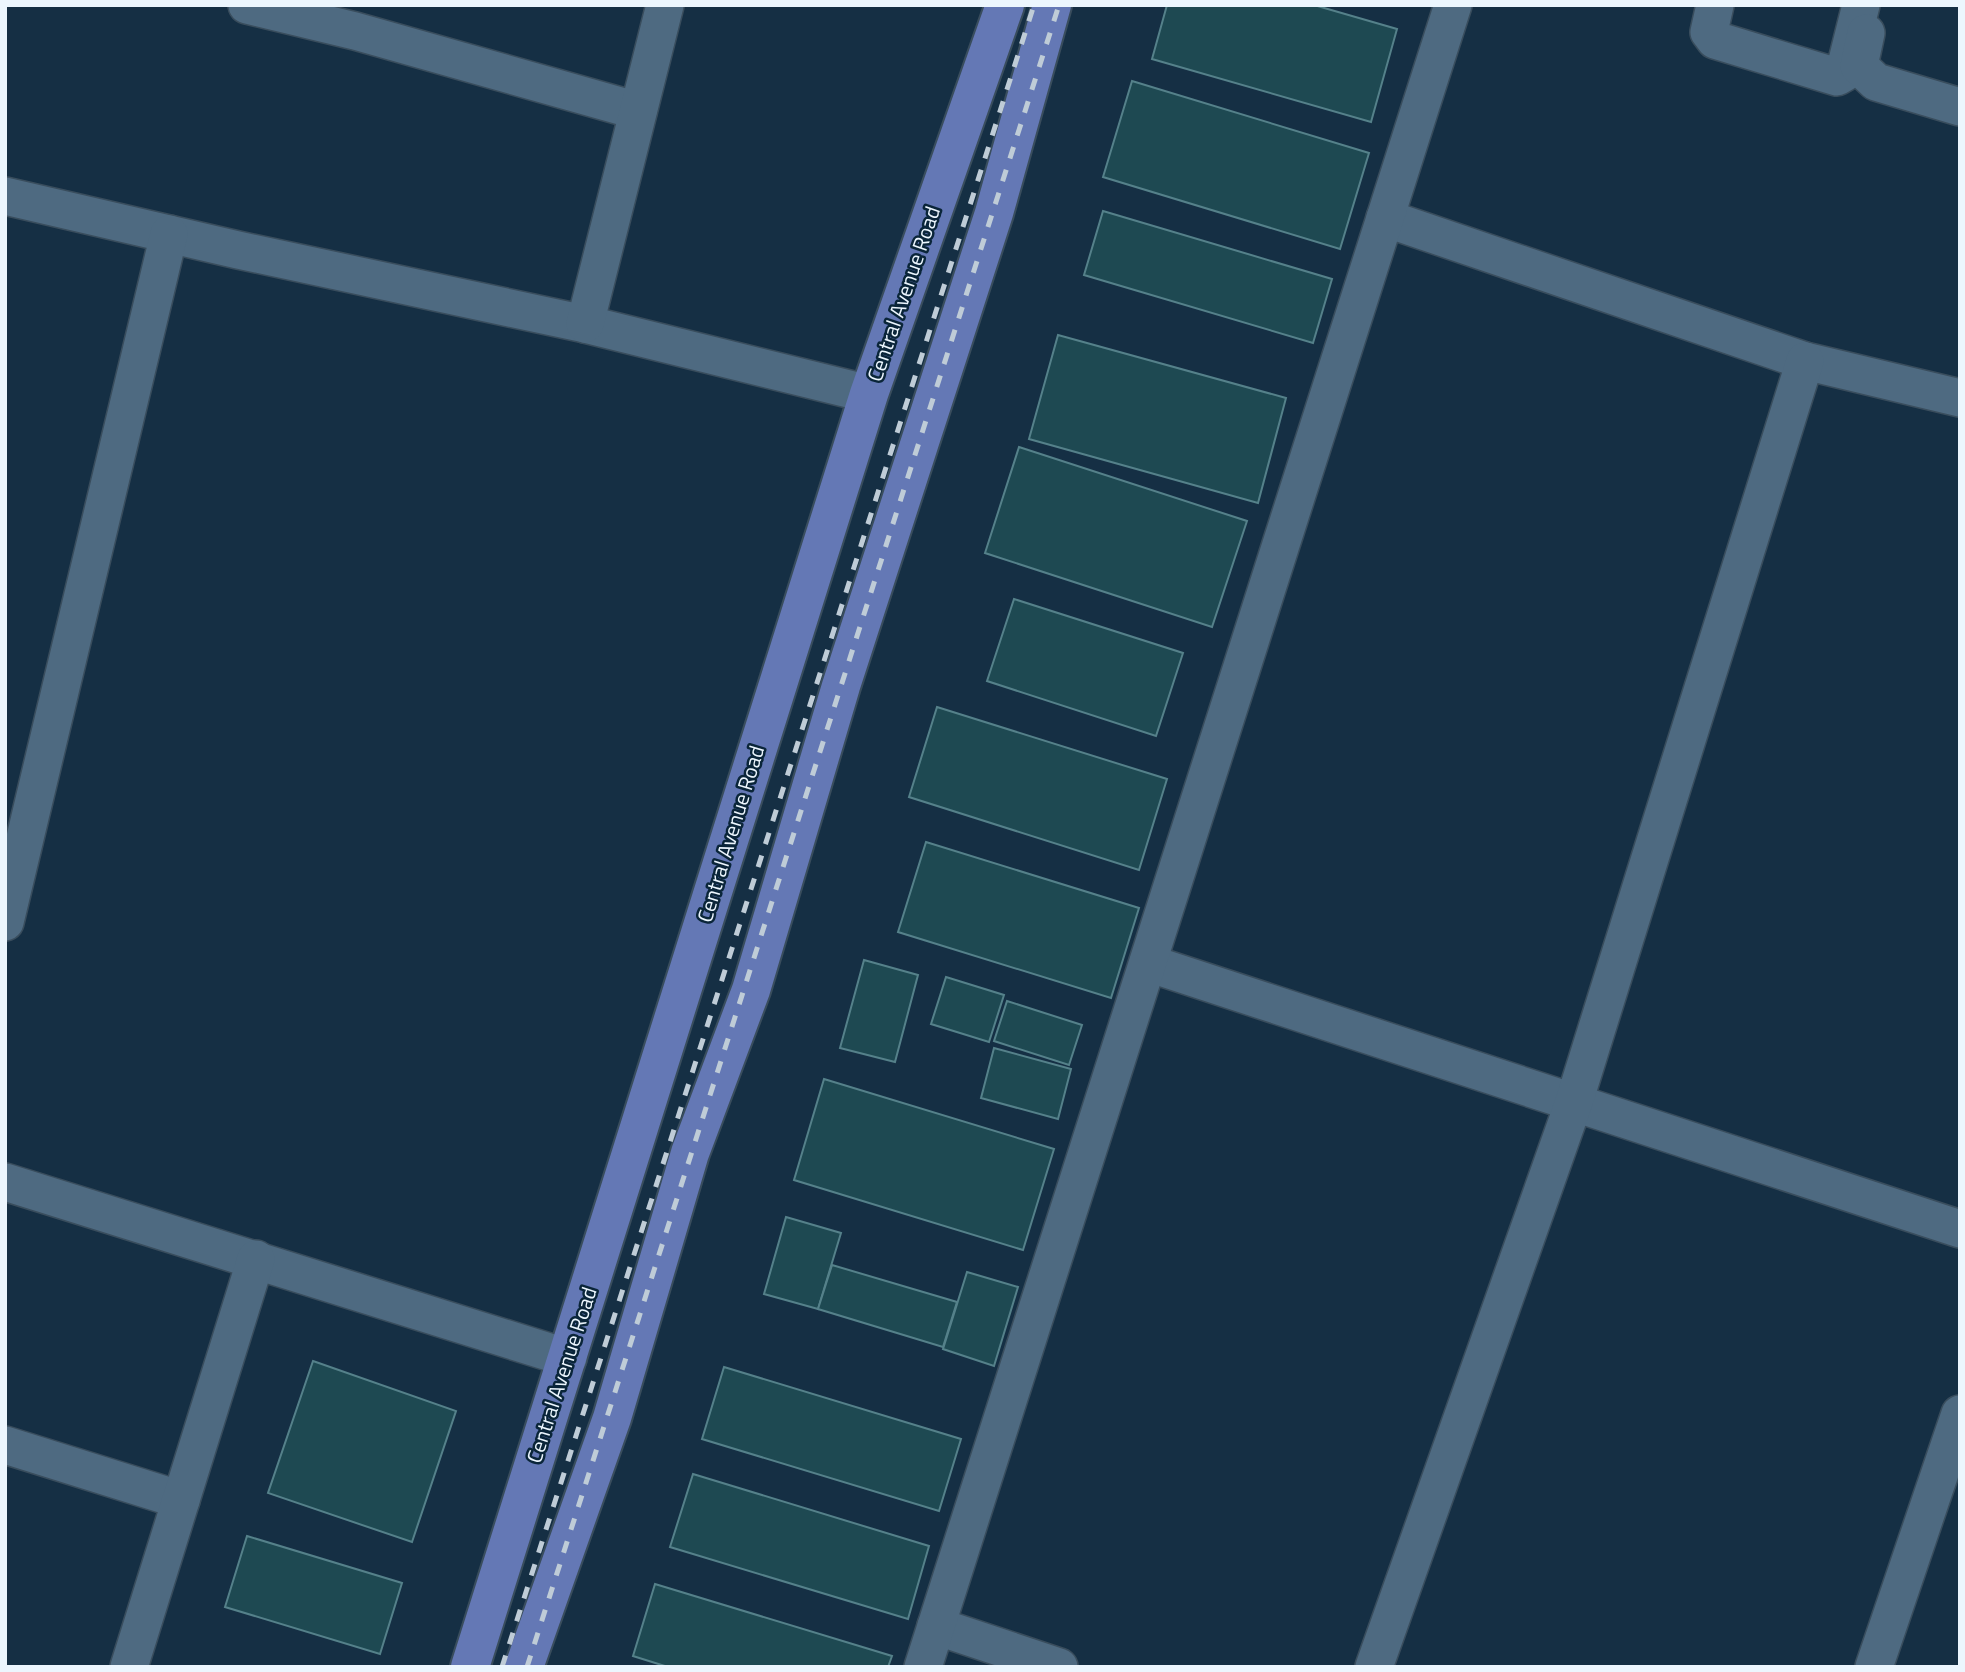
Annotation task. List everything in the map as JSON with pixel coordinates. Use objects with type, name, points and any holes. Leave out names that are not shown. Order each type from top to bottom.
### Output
[{"type":"main road","name":"Central Avenue Road","points":[[470,1667],[869,394],[1005,5]]},
{"type":"main road","points":[[524,1667],[612,1418],[691,1153],[751,990],[841,686],[994,213],[1052,5]]},
{"type":"street","points":[[247,5],[355,31],[639,111]]},
{"type":"street","points":[[585,324],[665,5]]},
{"type":"street","points":[[923,1667],[1453,5]]},
{"type":"street","points":[[1715,5],[1709,32],[1715,40],[1837,76],[1844,73],[1861,5]]},
{"type":"street","points":[[1875,5],[1859,58],[1860,66],[1866,75],[1876,82],[1960,107]]},
{"type":"street","points":[[5,196],[585,324],[869,394]]},
{"type":"street","points":[[1385,218],[1805,361],[1960,398]]},
{"type":"street","points":[[5,922],[169,234]]},
{"type":"street","points":[[1374,1667],[1574,1102],[1805,361]]},
{"type":"street","points":[[1148,963],[1960,1229]]},
{"type":"street","points":[[5,1182],[568,1358]]},
{"type":"street","points":[[129,1667],[256,1259]]},
{"type":"street","points":[[1874,1667],[1960,1414]]},
{"type":"street","points":[[5,1445],[181,1500]]},
{"type":"street","points":[[936,1626],[1059,1667]]},
{"type":"building","points":[[1167,5],[1314,5],[1397,29],[1371,122],[1152,59]]},
{"type":"building","points":[[1132,81],[1369,153],[1340,249],[1103,177]]},
{"type":"building","points":[[1103,211],[1332,279],[1313,343],[1084,275]]},
{"type":"building","points":[[1058,335],[1286,398],[1258,503],[1029,439]]},
{"type":"building","points":[[1019,447],[1247,521],[1212,627],[985,553]]},
{"type":"building","points":[[1014,599],[1183,653],[1156,736],[987,681]]},
{"type":"building","points":[[937,707],[1167,779],[1139,870],[909,797]]},
{"type":"building","points":[[926,842],[1139,908],[1111,998],[898,932]]},
{"type":"building","points":[[864,960],[918,975],[895,1062],[840,1048]]},
{"type":"building","points":[[946,977],[1004,995],[989,1042],[931,1024]]},
{"type":"building","points":[[1007,1001],[1082,1025],[1069,1065],[994,1041]]},
{"type":"building","points":[[994,1048],[1071,1069],[1058,1119],[981,1098]]},
{"type":"building","points":[[824,1079],[1054,1149],[1023,1250],[794,1180]]},
{"type":"building","points":[[786,1217],[841,1233],[818,1309],[764,1294]]},
{"type":"building","points":[[832,1265],[957,1302],[943,1347],[818,1309]]},
{"type":"building","points":[[967,1272],[1018,1287],[994,1366],[943,1349]]},
{"type":"building","points":[[313,1361],[456,1411],[412,1542],[268,1493]]},
{"type":"building","points":[[724,1367],[961,1439],[939,1511],[702,1439]]},
{"type":"building","points":[[693,1474],[929,1546],[908,1619],[670,1547]]},
{"type":"building","points":[[247,1536],[402,1583],[380,1654],[225,1607]]},
{"type":"building","points":[[655,1584],[892,1656],[888,1667],[668,1667],[633,1656]]},
{"type":"railway","points":[[502,1667],[1034,5]]},
{"type":"railway","points":[[527,1667],[1059,5]]}]
